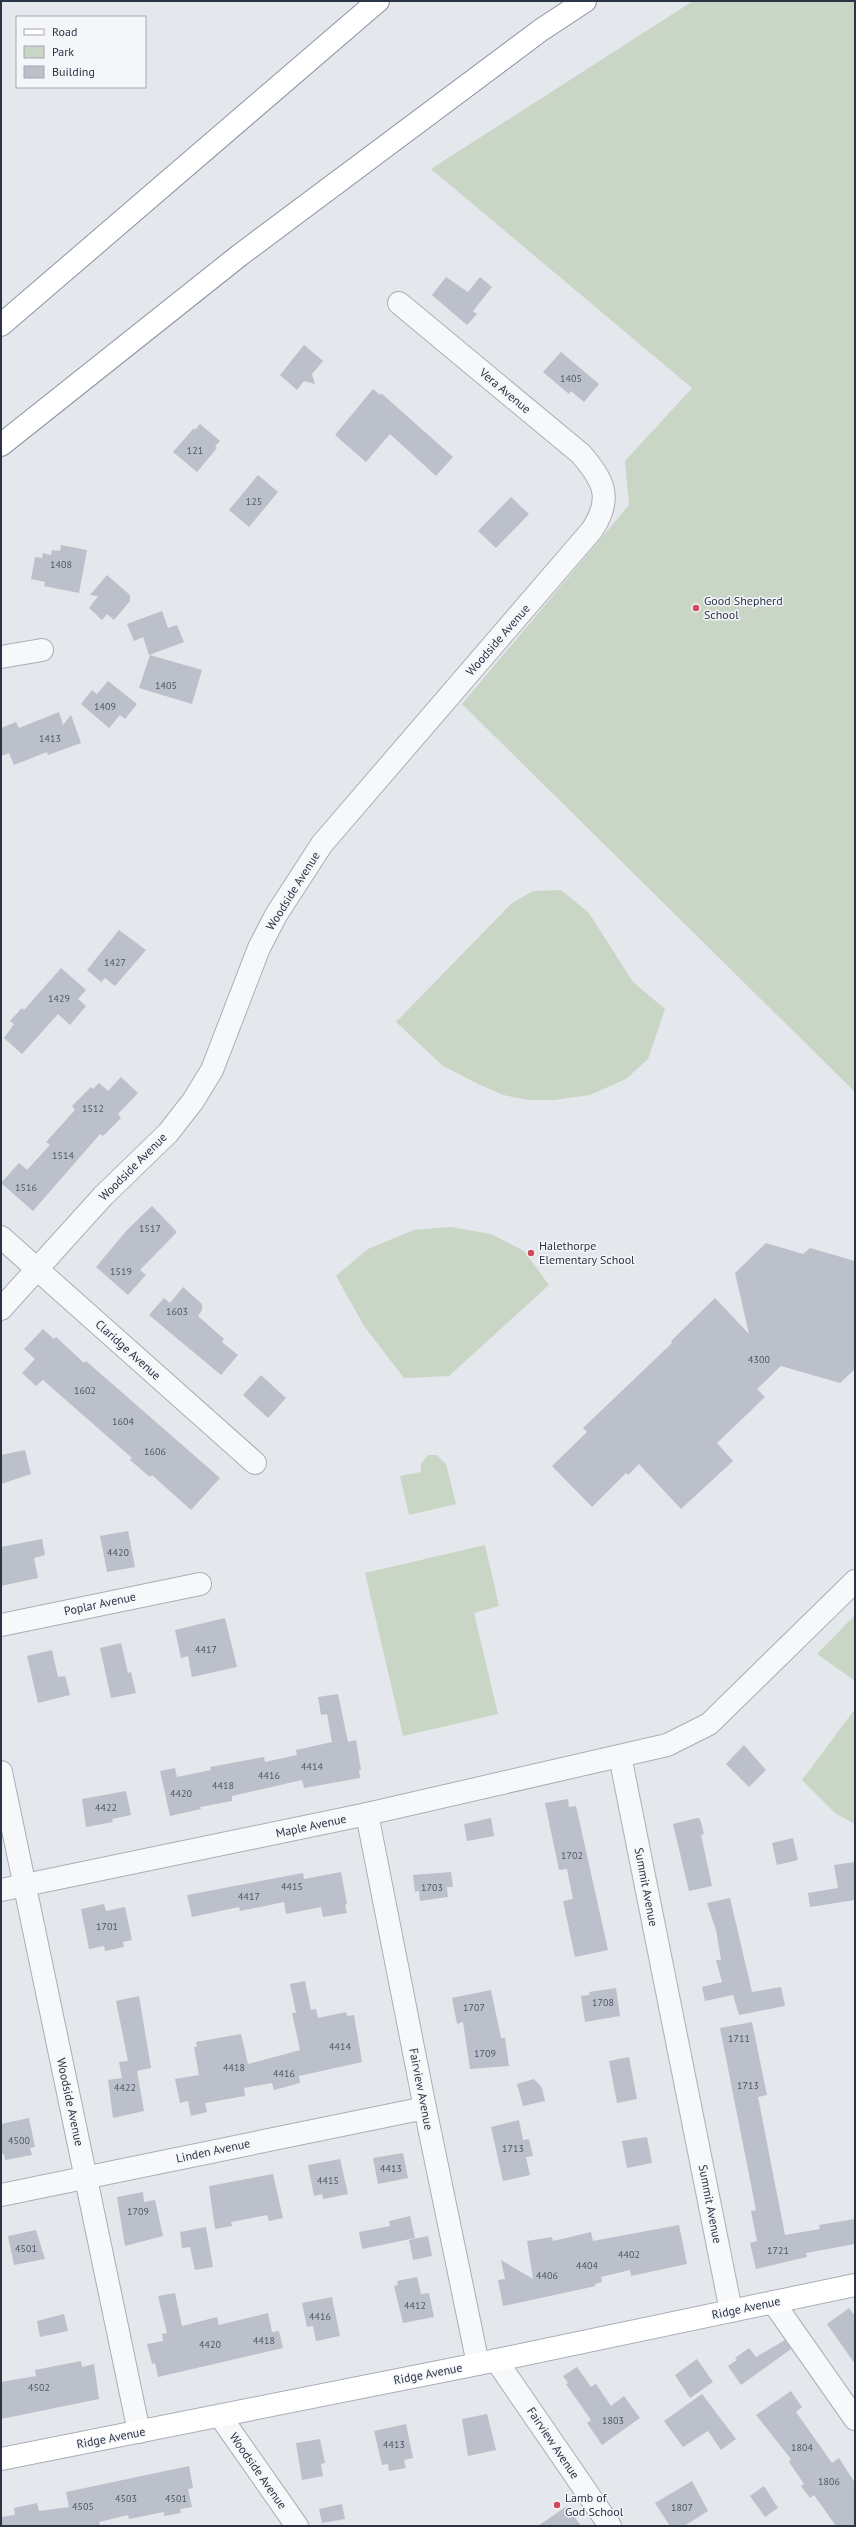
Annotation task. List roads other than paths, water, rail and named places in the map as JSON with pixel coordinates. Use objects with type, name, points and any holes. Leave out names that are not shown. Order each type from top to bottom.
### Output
[{"type":"main road","points":[[348,28],[374,1]]},
{"type":"main road","points":[[1,325],[378,1]]},
{"type":"main road","points":[[1,445],[246,250],[541,30],[585,1]]},
{"type":"main road","points":[[541,30],[592,1]]},
{"type":"main road","name":"Ridge Avenue","points":[[1,2460],[487,2362],[855,2285]]},
{"type":"street","name":"Vera Avenue","points":[[399,304],[581,454],[595,471],[603,485]]},
{"type":"street","name":"Woodside Avenue","points":[[1,1309],[103,1196],[168,1133],[193,1101],[212,1070],[226,1040],[259,948],[297,881],[322,844],[592,530],[601,516],[605,499],[603,485]]},
{"type":"street","points":[[1,657],[42,650]]},
{"type":"street","name":"Claridge Avenue","points":[[1,1237],[254,1463]]},
{"type":"street","points":[[620,1756],[668,1745],[709,1724],[855,1581]]},
{"type":"street","name":"Poplar Avenue","points":[[1,1625],[200,1584]]},
{"type":"street","name":"Maple Avenue","points":[[1,1890],[367,1814],[620,1756]]},
{"type":"street","name":"Summit Avenue","points":[[620,1756],[731,2311]]},
{"type":"street","name":"Woodside Avenue","points":[[1,1772],[139,2432]]},
{"type":"street","name":"Fairview Avenue","points":[[367,1814],[425,2108],[487,2362],[610,2526]]},
{"type":"street","name":"Linden Avenue","points":[[1,2195],[425,2108]]},
{"type":"street","points":[[773,2302],[855,2419]]},
{"type":"street","name":"Woodside Avenue","points":[[220,2416],[297,2526]]},
{"type":"place","name":"Good Shepherd School","points":[[696,608]]},
{"type":"place","name":"Halethorpe Elementary School","points":[[531,1253]]},
{"type":"place","name":"Lamb of God School","points":[[557,2505]]}]
